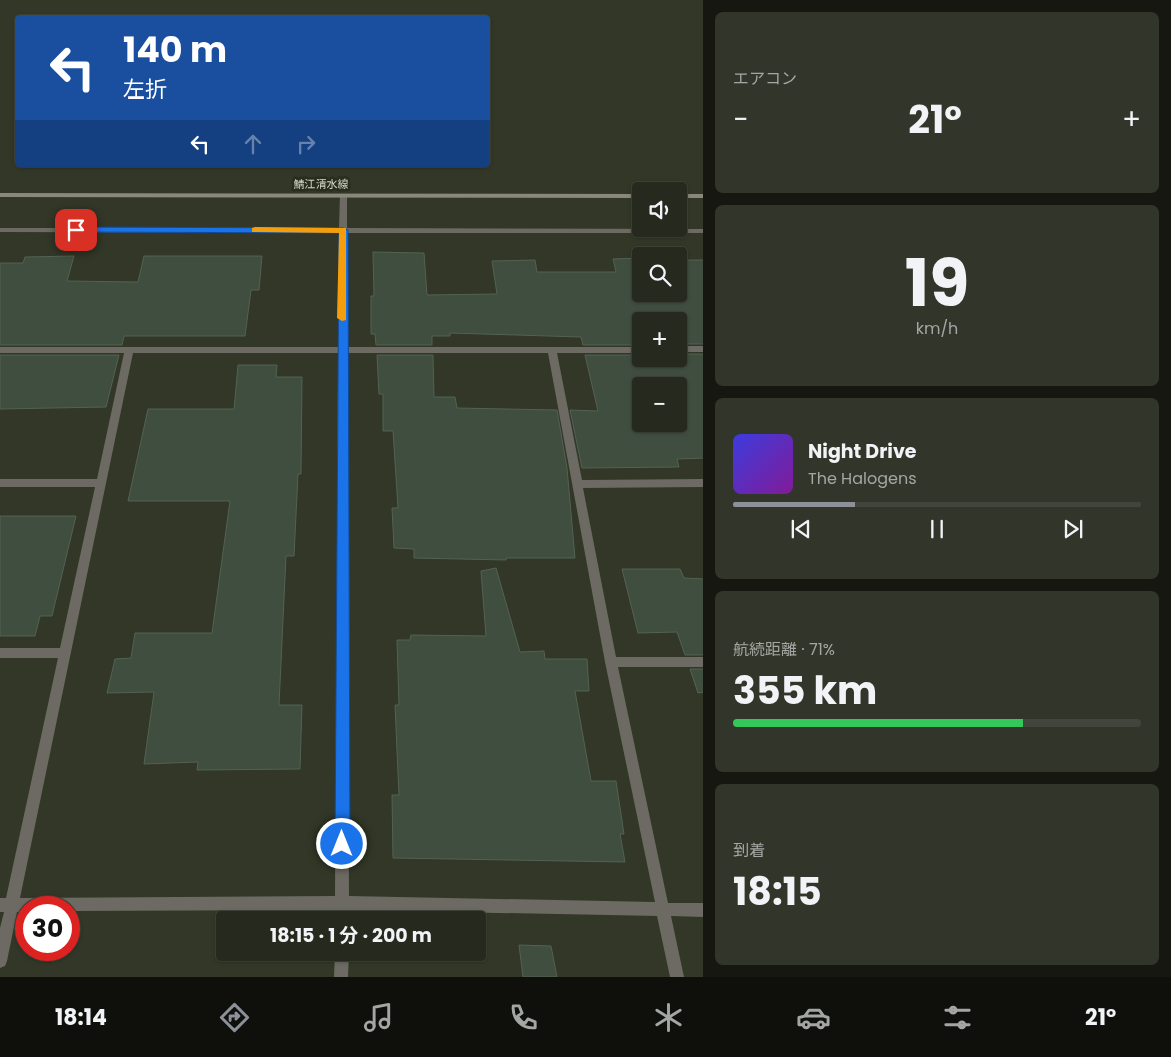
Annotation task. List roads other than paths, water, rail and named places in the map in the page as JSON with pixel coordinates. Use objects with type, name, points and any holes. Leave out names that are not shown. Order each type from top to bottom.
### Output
[{"type":"main road","name":"鯖江清水線","points":[[0,195],[632,196]]},
{"type":"main road","points":[[687,196],[703,196]]},
{"type":"street","points":[[342,911],[343,196]]},
{"type":"street","points":[[0,230],[703,231]]},
{"type":"street","points":[[687,349],[703,349]]},
{"type":"street","points":[[0,350],[632,350]]},
{"type":"street","points":[[0,961],[6,905],[65,653],[129,350]]},
{"type":"street","points":[[552,351],[612,662],[677,977]]},
{"type":"street","points":[[0,483],[100,483]]},
{"type":"street","points":[[578,484],[703,483]]},
{"type":"street","points":[[0,653],[65,653]]},
{"type":"street","points":[[612,662],[703,662]]},
{"type":"street","points":[[6,905],[342,903],[703,910]]},
{"type":"street","points":[[341,977],[342,961]]}]
